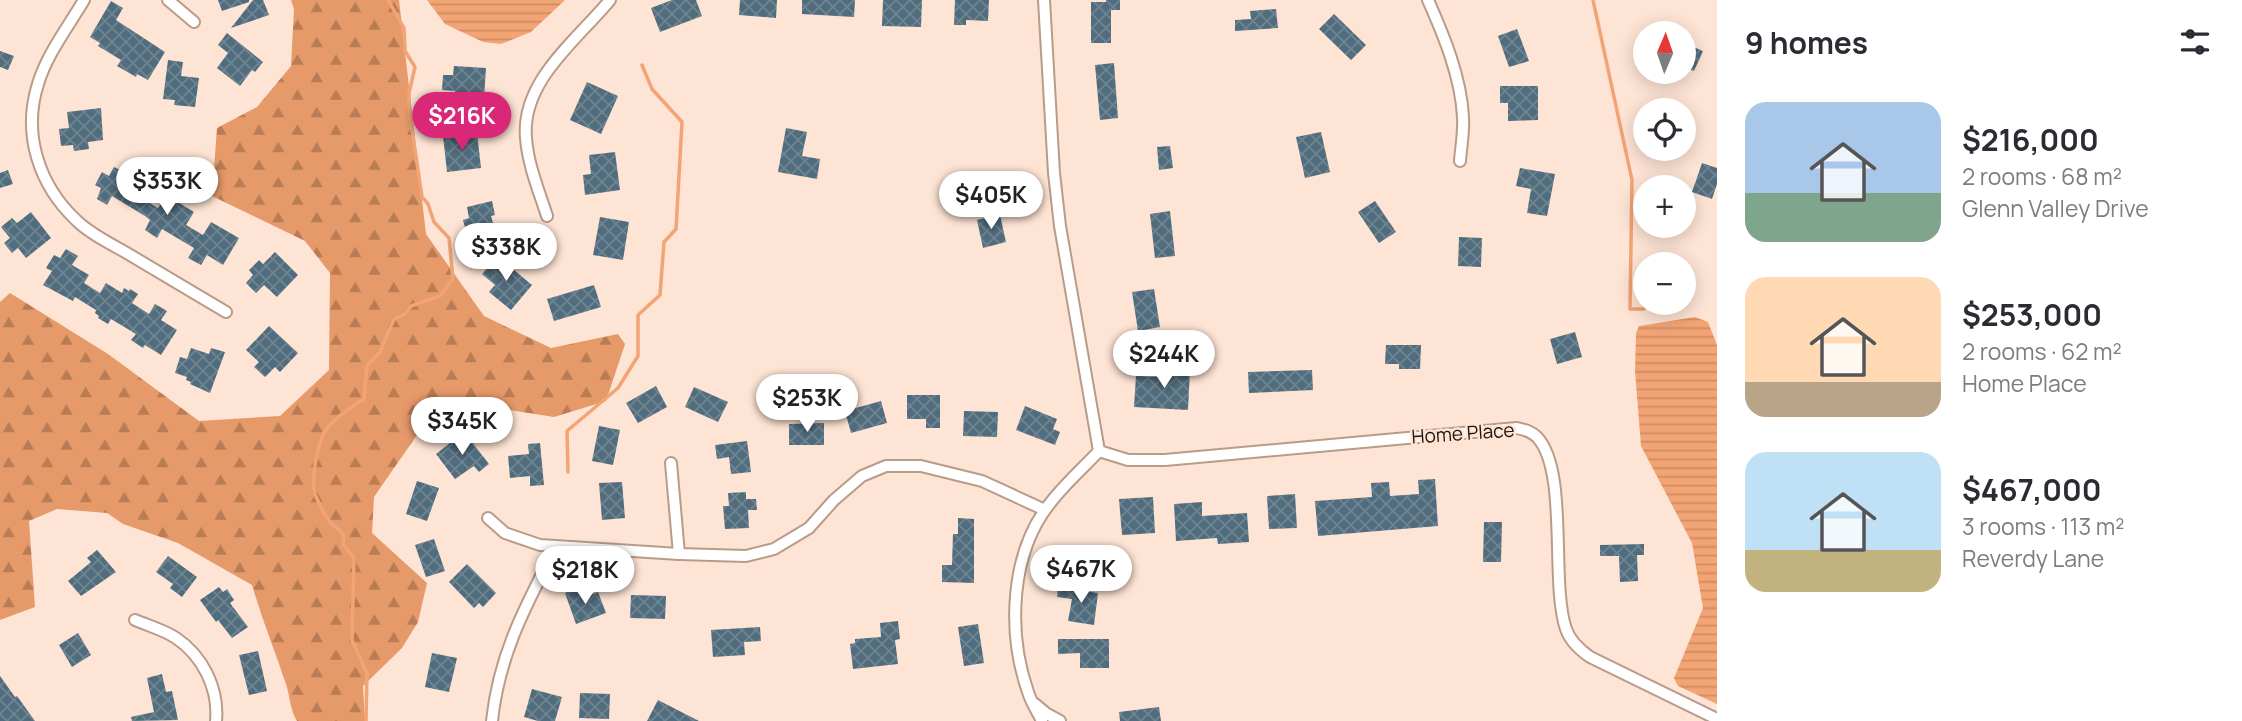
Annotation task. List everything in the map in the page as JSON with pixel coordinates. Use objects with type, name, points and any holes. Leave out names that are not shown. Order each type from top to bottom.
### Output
[{"type":"street","points":[[84,0],[46,66],[34,102],[33,144],[48,186],[77,221],[226,313]]},
{"type":"street","points":[[168,0],[194,22]]},
{"type":"street","points":[[547,216],[535,181],[526,140],[526,119],[533,94],[548,69],[610,0]]},
{"type":"street","points":[[1042,721],[1028,692],[1018,643],[1016,595],[1019,567],[1026,544],[1045,510],[1099,451],[1060,226],[1054,173],[1044,0]]},
{"type":"street","points":[[1428,0],[1442,31],[1457,83],[1463,114],[1460,161]]},
{"type":"street","name":"Home Place","points":[[1099,451],[1128,460],[1165,460],[1420,435],[1517,428],[1527,430],[1538,438],[1549,459],[1562,604],[1569,636],[1579,649],[1590,657],[1717,719]]},
{"type":"street","points":[[671,463],[680,554]]},
{"type":"street","points":[[488,519],[505,533],[529,542],[556,547],[746,556],[775,549],[809,528],[834,500],[862,476],[886,466],[920,466],[950,472],[982,481],[1045,510]]},
{"type":"street","points":[[492,721],[505,652],[556,547]]},
{"type":"street","points":[[135,620],[173,636],[195,655],[203,666],[216,700],[216,721]]},
{"type":"street","points":[[1033,703],[1060,721]]},
{"type":"green space","points":[[291,0],[399,0],[426,234],[484,316],[551,348],[618,334],[625,344],[606,401],[554,417],[447,397],[428,419],[374,497],[372,533],[427,583],[418,622],[402,648],[363,686],[365,721],[297,721],[252,585],[178,543],[123,524],[107,513],[57,509],[29,521],[35,607],[0,620],[0,302],[10,293],[108,354],[199,421],[280,416],[329,370],[330,273],[305,241],[212,196],[217,128],[257,107],[291,66],[294,9]]},
{"type":"shaded area","points":[[427,0],[565,0],[531,32],[501,44],[483,42],[445,24]]},
{"type":"shaded area","points":[[1695,317],[1708,322],[1717,345],[1717,704],[1678,686],[1674,678],[1703,608],[1692,543],[1641,446],[1635,371],[1636,333],[1639,326]]},
{"type":"building","points":[[218,0],[249,0],[249,2],[222,11]]},
{"type":"building","points":[[253,0],[263,0],[269,15],[231,28]]},
{"type":"building","points":[[672,0],[696,0],[702,16],[660,32],[651,8]]},
{"type":"building","points":[[740,0],[777,0],[776,18],[739,15]]},
{"type":"building","points":[[802,0],[855,0],[854,17],[802,14]]},
{"type":"building","points":[[883,0],[922,0],[921,27],[882,26]]},
{"type":"building","points":[[955,0],[989,0],[988,21],[966,20],[966,25],[954,25]]},
{"type":"building","points":[[1120,0],[1120,10],[1111,10],[1111,43],[1091,43],[1091,2]]},
{"type":"building","points":[[111,1],[123,8],[116,20],[165,52],[148,80],[137,74],[136,77],[117,66],[121,60],[98,46],[100,43],[90,37]]},
{"type":"building","points":[[1276,9],[1278,28],[1235,31],[1235,20],[1251,19],[1250,11]]},
{"type":"building","points":[[1334,14],[1366,45],[1351,60],[1319,29]]},
{"type":"building","points":[[1517,29],[1529,61],[1509,67],[1498,36]]},
{"type":"building","points":[[227,33],[263,62],[255,72],[252,70],[240,86],[217,68],[228,53],[218,45]]},
{"type":"building","points":[[1696,48],[1703,51],[1696,67]]},
{"type":"building","points":[[0,51],[14,56],[8,70],[0,67]]},
{"type":"building","points":[[168,60],[183,62],[181,76],[199,78],[195,107],[174,105],[175,100],[163,99]]},
{"type":"building","points":[[1114,63],[1118,118],[1100,120],[1095,65]]},
{"type":"building","points":[[454,66],[486,68],[483,113],[454,111],[455,91],[442,90],[443,75],[453,75]]},
{"type":"building","points":[[587,82],[618,96],[601,134],[570,120]]},
{"type":"building","points":[[1500,86],[1538,86],[1538,120],[1508,121],[1508,103],[1500,103]]},
{"type":"building","points":[[101,108],[103,140],[88,142],[89,149],[74,151],[73,145],[61,146],[59,129],[69,128],[67,112]]},
{"type":"building","points":[[786,128],[807,132],[802,156],[820,159],[817,179],[778,172]]},
{"type":"building","points":[[477,132],[481,168],[447,172],[443,136]]},
{"type":"building","points":[[1321,132],[1330,172],[1305,178],[1296,137]]},
{"type":"building","points":[[1170,146],[1173,168],[1159,170],[1157,147]]},
{"type":"building","points":[[615,152],[620,190],[585,195],[583,175],[591,174],[589,155]]},
{"type":"building","points":[[1702,163],[1717,168],[1717,184],[1712,199],[1696,193],[1696,180]]},
{"type":"building","points":[[114,167],[124,172],[126,169],[145,180],[136,195],[158,208],[164,199],[174,205],[176,201],[194,212],[186,225],[203,235],[211,222],[239,238],[223,265],[207,255],[201,265],[188,258],[194,248],[162,229],[157,238],[145,230],[150,220],[145,216],[112,196],[107,205],[97,199],[101,188],[95,185],[102,172],[109,176]]},
{"type":"building","points":[[1520,168],[1555,174],[1547,216],[1527,213],[1531,189],[1516,186]]},
{"type":"building","points":[[8,170],[13,184],[0,188],[0,173]]},
{"type":"building","points":[[492,201],[495,215],[491,216],[500,246],[477,252],[474,245],[470,247],[463,220],[469,218],[467,207]]},
{"type":"building","points":[[1375,201],[1396,232],[1379,243],[1358,212]]},
{"type":"building","points":[[1170,211],[1175,256],[1155,258],[1150,214]]},
{"type":"building","points":[[31,212],[51,238],[26,258],[18,248],[12,253],[4,243],[10,238],[1,227],[12,218],[17,223]]},
{"type":"building","points":[[1000,215],[1006,242],[983,248],[977,220]]},
{"type":"building","points":[[600,217],[629,222],[623,260],[593,255]]},
{"type":"building","points":[[1459,237],[1482,238],[1481,267],[1458,266]]},
{"type":"building","points":[[66,249],[78,256],[72,265],[89,275],[84,283],[100,293],[106,283],[122,293],[124,288],[129,291],[130,289],[138,294],[132,303],[149,314],[155,304],[167,311],[161,320],[177,330],[161,355],[131,340],[136,334],[111,319],[108,324],[98,318],[96,310],[75,297],[73,301],[43,285],[52,271],[46,268],[54,255],[60,258]]},
{"type":"building","points":[[275,252],[298,275],[277,297],[264,285],[256,293],[246,283],[253,275],[249,270],[259,260],[263,264]]},
{"type":"building","points":[[497,256],[532,285],[511,310],[489,292],[495,285],[482,274]]},
{"type":"building","points":[[594,285],[601,307],[554,321],[547,299]]},
{"type":"building","points":[[1154,289],[1160,327],[1138,331],[1132,292]]},
{"type":"building","points":[[269,326],[298,353],[280,372],[275,367],[265,377],[254,367],[259,362],[246,350]]},
{"type":"building","points":[[1575,332],[1582,357],[1557,364],[1550,339]]},
{"type":"building","points":[[1386,345],[1421,345],[1420,369],[1399,369],[1399,364],[1385,364]]},
{"type":"building","points":[[191,348],[209,354],[211,348],[225,352],[210,393],[190,384],[191,382],[186,380],[187,377],[175,373],[180,357],[187,359]]},
{"type":"building","points":[[1161,369],[1190,370],[1188,410],[1134,407],[1136,376],[1161,377]]},
{"type":"building","points":[[1312,370],[1313,390],[1249,393],[1248,372]]},
{"type":"building","points":[[656,386],[667,407],[638,423],[626,403]]},
{"type":"building","points":[[694,387],[728,402],[718,422],[685,407]]},
{"type":"building","points":[[907,395],[940,395],[940,428],[926,428],[926,419],[907,419]]},
{"type":"building","points":[[881,401],[887,423],[851,433],[845,411]]},
{"type":"building","points":[[1025,406],[1057,419],[1053,429],[1060,432],[1055,445],[1016,430]]},
{"type":"building","points":[[964,411],[998,412],[997,437],[963,436]]},
{"type":"building","points":[[824,423],[824,445],[789,445],[789,424]]},
{"type":"building","points":[[599,426],[620,430],[613,465],[592,461]]},
{"type":"building","points":[[464,432],[489,464],[479,472],[474,466],[455,479],[436,454]]},
{"type":"building","points":[[747,441],[751,472],[731,474],[729,457],[717,459],[715,445]]},
{"type":"building","points":[[540,443],[544,485],[530,486],[530,476],[510,478],[508,456],[529,454],[528,444]]},
{"type":"building","points":[[1435,479],[1438,526],[1318,536],[1315,501],[1372,497],[1371,483],[1389,482],[1390,496],[1419,494],[1418,480]]},
{"type":"building","points":[[417,481],[439,488],[427,521],[406,514]]},
{"type":"building","points":[[622,482],[625,518],[602,520],[599,483]]},
{"type":"building","points":[[746,492],[746,499],[756,499],[757,510],[748,510],[749,528],[725,529],[723,506],[729,506],[728,493]]},
{"type":"building","points":[[1295,494],[1297,528],[1269,529],[1267,496]]},
{"type":"building","points":[[1153,497],[1155,533],[1122,535],[1119,499]]},
{"type":"building","points":[[1202,502],[1202,516],[1247,513],[1249,542],[1218,544],[1217,538],[1176,541],[1174,504]]},
{"type":"building","points":[[958,518],[974,519],[974,583],[942,582],[942,565],[952,565],[953,534],[958,534]]},
{"type":"building","points":[[1484,522],[1502,522],[1501,562],[1483,562]]},
{"type":"building","points":[[434,539],[445,571],[426,577],[415,545]]},
{"type":"building","points":[[1644,544],[1644,555],[1637,555],[1638,581],[1620,582],[1619,556],[1600,556],[1600,545]]},
{"type":"building","points":[[97,550],[116,572],[81,596],[68,581],[91,562],[87,558]]},
{"type":"building","points":[[168,556],[197,577],[182,597],[170,588],[173,584],[156,572]]},
{"type":"building","points":[[467,564],[496,593],[483,607],[479,603],[474,608],[449,582]]},
{"type":"building","points":[[219,587],[223,592],[227,589],[234,600],[230,603],[248,627],[232,638],[200,600]]},
{"type":"building","points":[[1058,587],[1098,593],[1094,625],[1068,621],[1072,599],[1057,597]]},
{"type":"building","points":[[579,588],[583,598],[598,592],[606,613],[576,624],[565,593]]},
{"type":"building","points":[[631,595],[666,596],[665,619],[630,618]]},
{"type":"building","points":[[898,621],[900,639],[895,640],[898,664],[853,669],[850,644],[855,643],[855,639],[881,637],[880,623]]},
{"type":"building","points":[[978,624],[984,663],[964,666],[958,627]]},
{"type":"building","points":[[760,627],[761,641],[744,642],[745,655],[713,657],[711,630]]},
{"type":"building","points":[[78,633],[91,655],[72,667],[59,645]]},
{"type":"building","points":[[1058,639],[1109,639],[1109,668],[1080,668],[1080,653],[1058,654]]},
{"type":"building","points":[[258,651],[267,691],[249,695],[239,655]]},
{"type":"building","points":[[432,653],[457,658],[449,692],[425,687]]},
{"type":"building","points":[[162,674],[166,692],[172,691],[178,720],[132,721],[131,717],[154,712],[147,678]]},
{"type":"building","points":[[0,676],[15,697],[17,696],[35,721],[0,721]]},
{"type":"building","points":[[532,689],[562,697],[555,721],[538,721],[524,717]]},
{"type":"building","points":[[580,693],[610,694],[609,719],[579,718]]},
{"type":"building","points":[[658,700],[699,721],[647,721]]},
{"type":"building","points":[[1159,707],[1161,721],[1120,721],[1119,712]]},
{"type":"waterway","points":[[366,721],[367,673],[352,640],[354,558],[343,544],[343,534],[329,520],[315,494],[316,461],[326,430],[364,399],[367,366],[380,352],[394,319],[405,314],[411,306],[440,296],[453,279],[449,238],[434,222],[428,204],[422,197],[409,109],[409,93],[415,67],[405,51],[404,28],[388,0]]},
{"type":"waterway","points":[[1593,0],[1632,180],[1630,309],[1633,309]]},
{"type":"waterway","points":[[568,472],[567,431],[618,388],[638,356],[638,315],[660,295],[664,242],[676,229],[682,122],[652,89],[642,65]]}]
